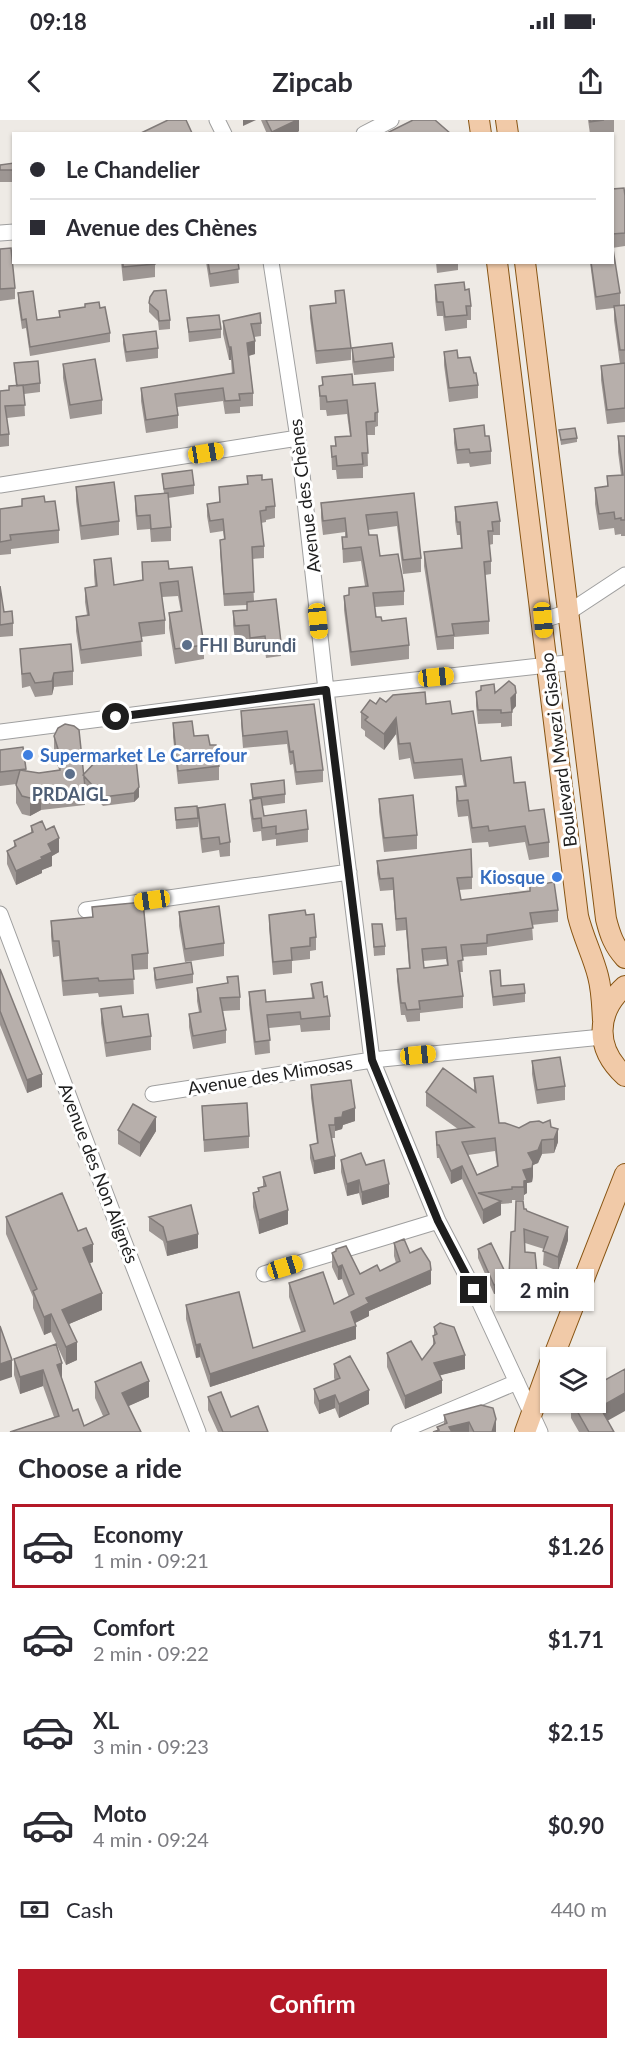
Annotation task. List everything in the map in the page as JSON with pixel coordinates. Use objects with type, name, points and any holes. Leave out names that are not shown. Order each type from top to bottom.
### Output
[{"type":"main road","name":"Boulevard Mwezi Gisabo","points":[[497,264],[578,916],[601,990],[606,1052],[625,1077]]},
{"type":"main road","name":"Boulevard Mwezi Gisabo","points":[[525,264],[606,919],[613,942],[625,958]]},
{"type":"main road","points":[[603,1029],[608,1007],[615,995],[625,986]]},
{"type":"main road","points":[[557,1347],[625,1174]]},
{"type":"main road","points":[[532,1426],[540,1398]]},
{"type":"street","points":[[368,132],[391,120]]},
{"type":"street","name":"Avenue des Chènes","points":[[271,264],[298,438],[326,690],[372,1060],[438,1221],[474,1290],[517,1382],[532,1426]]},
{"type":"street","points":[[0,485],[298,438]]},
{"type":"street","points":[[543,620],[569,612],[625,575]]},
{"type":"street","points":[[0,732],[326,690],[575,662]]},
{"type":"street","points":[[86,910],[349,872]]},
{"type":"street","name":"Avenue des Non Alignés","points":[[0,914],[198,1432]]},
{"type":"street","name":"Avenue des Mimosas","points":[[153,1094],[372,1060],[603,1029]]},
{"type":"street","points":[[264,1274],[438,1221]]},
{"type":"street","points":[[399,1432],[517,1382]]},
{"type":"building","points":[[168,120],[186,120],[192,132],[143,132]]},
{"type":"building","points":[[266,120],[297,120],[272,132]]},
{"type":"building","points":[[413,120],[435,120],[449,132],[389,132]]},
{"type":"building","points":[[12,163],[12,170],[0,170],[0,165]]},
{"type":"building","points":[[624,188],[625,233],[614,234],[614,189]]},
{"type":"building","points":[[11,248],[15,288],[0,289],[0,249]]},
{"type":"building","points":[[614,255],[620,293],[596,297],[591,264],[614,264]]},
{"type":"building","points":[[123,264],[155,264],[123,267]]},
{"type":"building","points":[[208,264],[238,264],[239,269],[210,274]]},
{"type":"building","points":[[464,282],[465,290],[469,289],[471,306],[466,306],[467,315],[445,317],[443,302],[437,302],[435,285]]},
{"type":"building","points":[[166,290],[170,320],[159,321],[158,311],[149,303],[150,297],[154,291]]},
{"type":"building","points":[[344,290],[351,348],[316,351],[310,306],[336,303],[335,291]]},
{"type":"building","points":[[33,291],[37,320],[60,317],[59,311],[85,307],[85,304],[99,302],[100,308],[105,307],[110,333],[30,347],[26,319],[22,320],[18,293]]},
{"type":"building","points":[[625,305],[625,350],[620,350],[614,306]]},
{"type":"building","points":[[260,313],[261,323],[251,324],[255,341],[247,343],[253,393],[239,394],[240,400],[225,401],[223,388],[175,394],[178,415],[146,420],[141,388],[234,373],[231,347],[229,347],[223,321]]},
{"type":"building","points":[[219,315],[221,329],[189,332],[187,318]]},
{"type":"building","points":[[156,331],[158,348],[126,352],[123,335]]},
{"type":"building","points":[[392,343],[394,357],[354,362],[352,348]]},
{"type":"building","points":[[457,350],[458,358],[470,357],[478,385],[449,388],[444,352]]},
{"type":"building","points":[[95,359],[102,400],[70,405],[63,364]]},
{"type":"building","points":[[38,361],[40,383],[17,386],[14,363]]},
{"type":"building","points":[[625,363],[625,408],[607,410],[601,366]]},
{"type":"building","points":[[352,374],[353,385],[375,383],[378,412],[375,413],[375,421],[366,422],[368,453],[362,453],[363,464],[337,466],[336,456],[332,457],[331,446],[336,446],[335,437],[351,436],[347,400],[327,402],[326,396],[320,396],[319,386],[323,385],[322,377]]},
{"type":"building","points":[[23,385],[25,405],[5,406],[9,434],[0,435],[0,391],[9,390],[9,386]]},
{"type":"building","points":[[484,425],[485,436],[489,436],[491,451],[470,453],[469,449],[457,450],[454,429]]},
{"type":"building","points":[[575,428],[577,438],[561,440],[559,430]]},
{"type":"building","points":[[618,436],[625,436],[625,520],[615,519],[614,512],[599,514],[595,488],[608,486],[607,476],[623,475]]},
{"type":"building","points":[[192,470],[194,485],[164,489],[162,474]]},
{"type":"building","points":[[262,475],[262,480],[272,479],[275,506],[266,507],[266,510],[260,511],[264,546],[252,547],[254,592],[224,594],[220,540],[225,539],[223,519],[210,521],[207,504],[220,502],[219,487],[248,484],[247,476]]},
{"type":"building","points":[[114,482],[119,521],[81,526],[76,487]]},
{"type":"building","points":[[168,493],[171,527],[151,529],[150,515],[137,516],[135,496]]},
{"type":"building","points":[[414,493],[421,558],[403,560],[397,512],[366,515],[369,535],[377,535],[380,556],[398,554],[404,591],[373,593],[376,617],[381,617],[382,621],[406,618],[409,645],[351,652],[344,596],[349,595],[349,588],[368,586],[361,547],[343,549],[342,537],[347,537],[345,518],[323,521],[321,503]]},
{"type":"building","points":[[44,496],[45,502],[55,501],[59,530],[10,535],[11,540],[0,542],[0,509],[22,506],[22,499]]},
{"type":"building","points":[[497,502],[500,521],[492,522],[493,531],[488,531],[491,561],[484,562],[489,621],[452,624],[454,635],[437,637],[424,552],[462,548],[460,522],[457,522],[455,507]]},
{"type":"building","points":[[111,558],[114,585],[143,580],[142,562],[168,561],[169,569],[192,567],[204,645],[175,649],[169,613],[182,611],[178,581],[160,583],[165,620],[139,623],[142,641],[81,650],[76,617],[89,615],[85,588],[97,586],[94,560]]},
{"type":"building","points":[[0,586],[4,612],[12,611],[13,623],[0,625]]},
{"type":"building","points":[[276,599],[281,642],[266,644],[265,636],[250,638],[249,625],[235,626],[233,611],[247,610],[247,602]]},
{"type":"building","points":[[71,644],[73,671],[54,673],[52,681],[35,683],[30,673],[22,674],[20,649]]},
{"type":"building","points":[[509,681],[515,686],[516,693],[511,698],[512,712],[478,710],[476,692],[481,690],[481,686],[494,684],[495,693]]},
{"type":"building","points":[[425,692],[426,704],[450,701],[452,714],[473,711],[481,761],[511,757],[514,783],[525,782],[529,811],[544,809],[549,842],[529,845],[525,826],[489,831],[488,826],[472,828],[468,800],[458,801],[456,787],[466,786],[462,759],[414,763],[410,743],[399,744],[396,718],[384,734],[365,720],[368,717],[361,712],[370,700],[376,704],[380,698],[386,702],[393,695]]},
{"type":"building","points":[[314,704],[323,770],[296,772],[287,731],[243,736],[241,711]]},
{"type":"building","points":[[192,721],[194,736],[208,735],[210,745],[216,745],[219,766],[178,771],[173,723]]},
{"type":"building","points":[[65,724],[79,730],[85,787],[41,792],[30,798],[22,796],[16,785],[20,770],[39,773],[60,770],[54,736],[58,728]]},
{"type":"building","points":[[23,747],[26,769],[0,772],[0,750]]},
{"type":"building","points":[[128,752],[136,759],[139,787],[134,793],[103,797],[83,775],[100,757]]},
{"type":"building","points":[[284,780],[285,794],[253,798],[251,784]]},
{"type":"building","points":[[413,795],[417,835],[384,838],[379,799]]},
{"type":"building","points":[[261,798],[264,816],[306,810],[308,829],[276,834],[276,826],[262,828],[261,818],[253,819],[250,800]]},
{"type":"building","points":[[225,804],[230,842],[220,844],[219,837],[202,839],[198,808]]},
{"type":"building","points":[[197,806],[198,818],[176,820],[175,808]]},
{"type":"building","points":[[42,821],[46,830],[54,826],[59,838],[48,844],[52,852],[16,871],[7,851],[16,846],[14,841],[33,832],[31,826]]},
{"type":"building","points":[[471,849],[472,877],[457,878],[461,900],[530,891],[530,886],[554,882],[558,910],[530,913],[533,928],[487,935],[487,943],[461,945],[463,960],[458,961],[463,996],[419,1001],[420,1009],[407,1010],[405,1003],[401,1003],[397,969],[410,968],[406,918],[396,919],[393,878],[380,879],[377,861]],"holes":[[[446,947],[448,965],[424,968],[422,949]]]},
{"type":"building","points":[[143,902],[148,953],[132,955],[134,979],[99,981],[98,978],[63,981],[59,941],[53,941],[51,921],[93,917],[92,907]]},
{"type":"building","points":[[219,906],[224,943],[185,949],[179,912]]},
{"type":"building","points":[[305,910],[306,915],[314,914],[316,937],[310,938],[310,946],[291,948],[292,960],[273,962],[269,915]]},
{"type":"building","points":[[372,924],[382,924],[385,946],[374,947]]},
{"type":"building","points":[[191,962],[193,974],[156,980],[154,968]]},
{"type":"building","points":[[0,969],[42,1074],[27,1080],[0,1011]]},
{"type":"building","points":[[500,970],[501,986],[524,984],[525,993],[493,997],[490,971]]},
{"type":"building","points":[[238,976],[240,997],[220,998],[226,1030],[193,1036],[189,1014],[201,1012],[197,988],[228,983],[227,977]]},
{"type":"building","points":[[322,982],[330,1016],[301,1019],[300,1012],[267,1015],[270,1040],[255,1042],[249,992],[265,990],[266,1002],[314,998],[311,984]]},
{"type":"building","points":[[121,1006],[123,1017],[148,1014],[151,1036],[106,1043],[101,1009]]},
{"type":"building","points":[[560,1057],[565,1086],[537,1090],[532,1061]]},
{"type":"building","points":[[443,1068],[476,1092],[474,1078],[493,1076],[499,1123],[519,1128],[530,1122],[543,1123],[550,1120],[551,1127],[558,1129],[554,1139],[542,1140],[538,1150],[528,1153],[533,1162],[532,1168],[523,1170],[527,1180],[524,1181],[524,1187],[478,1193],[501,1201],[483,1210],[462,1166],[451,1171],[437,1145],[436,1132],[474,1127],[426,1092]],"holes":[[[495,1138],[498,1166],[477,1175],[462,1142]]]},
{"type":"building","points":[[351,1080],[355,1108],[343,1112],[342,1117],[335,1118],[335,1125],[329,1125],[335,1156],[314,1161],[310,1145],[318,1143],[311,1085]]},
{"type":"building","points":[[247,1103],[249,1136],[204,1140],[202,1106]]},
{"type":"building","points":[[133,1104],[156,1117],[140,1143],[118,1130]]},
{"type":"building","points":[[361,1153],[366,1165],[384,1160],[389,1184],[362,1192],[359,1180],[347,1184],[341,1160]]},
{"type":"building","points":[[280,1172],[288,1210],[259,1220],[253,1193],[259,1191],[258,1188],[266,1186],[263,1177]]},
{"type":"building","points":[[62,1193],[78,1231],[86,1228],[93,1244],[83,1248],[102,1293],[62,1310],[77,1342],[66,1347],[51,1314],[44,1317],[33,1291],[37,1289],[6,1217]]},
{"type":"building","points":[[516,1201],[523,1201],[524,1209],[527,1211],[568,1227],[558,1257],[543,1251],[548,1237],[524,1229],[525,1252],[535,1253],[537,1274],[509,1276],[511,1232],[515,1231]]},
{"type":"building","points":[[191,1205],[198,1234],[167,1242],[163,1227],[149,1217]]},
{"type":"building","points":[[404,1239],[410,1253],[421,1248],[430,1262],[431,1270],[366,1298],[369,1303],[351,1312],[356,1326],[210,1374],[200,1344],[196,1345],[186,1305],[239,1292],[253,1348],[305,1331],[289,1283],[323,1272],[334,1304],[354,1294],[342,1265],[338,1267],[332,1253],[336,1249],[346,1246],[360,1274],[377,1265],[380,1271],[400,1261],[394,1243]]},
{"type":"building","points":[[491,1243],[508,1278],[494,1285],[478,1249]]},
{"type":"building","points":[[440,1323],[454,1327],[465,1355],[434,1363],[442,1380],[405,1396],[387,1353],[411,1341],[422,1360],[435,1343],[433,1336],[437,1334],[434,1327]]},
{"type":"building","points":[[0,1326],[12,1360],[0,1364]]},
{"type":"building","points":[[56,1344],[62,1363],[57,1365],[73,1411],[78,1409],[84,1426],[109,1414],[95,1382],[141,1362],[149,1381],[122,1393],[141,1432],[10,1432],[59,1416],[43,1370],[20,1377],[14,1359]]},
{"type":"building","points":[[350,1356],[369,1390],[339,1404],[335,1395],[319,1401],[314,1389],[340,1378],[334,1364]]},
{"type":"building","points":[[625,1369],[625,1393],[606,1404],[606,1379]]},
{"type":"building","points":[[221,1392],[231,1417],[258,1406],[268,1432],[223,1432],[208,1397]]},
{"type":"building","points":[[481,1405],[493,1408],[496,1419],[492,1432],[474,1432],[469,1422],[449,1427],[452,1432],[433,1432],[439,1430],[437,1427],[447,1423],[444,1415]]},
{"type":"building","points":[[578,1413],[603,1413],[614,1432],[589,1432]]},
{"type":"place","name":"FHI Burundi","points":[[187,645]]},
{"type":"place","name":"Supermarket Le Carrefour","points":[[28,755]]},
{"type":"place","name":"PRDAIGL","points":[[70,774]]},
{"type":"place","name":"Kiosque","points":[[557,877]]},
{"type":"route","points":[[116,717],[326,690],[372,1060],[438,1221],[474,1290]]}]
